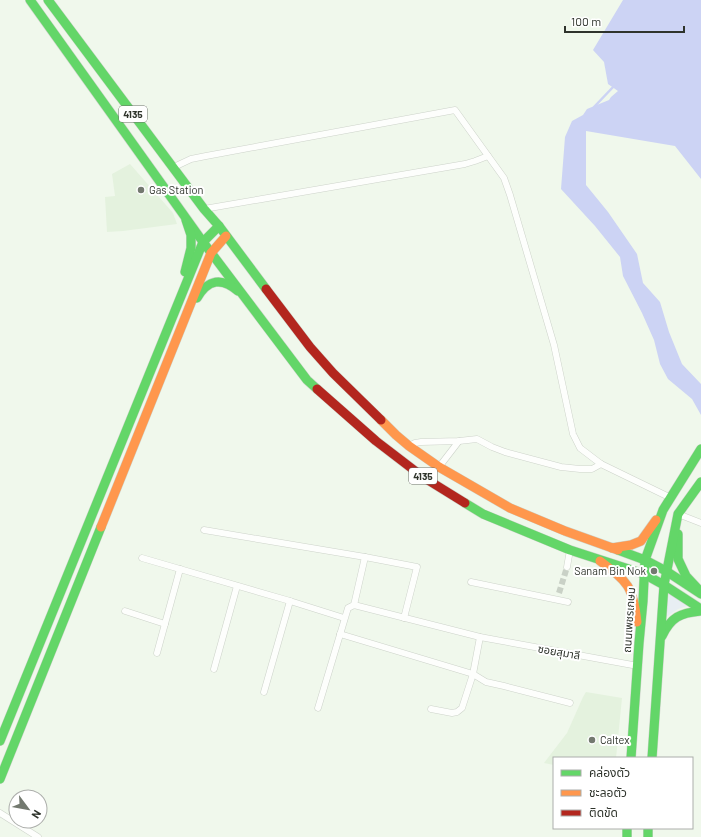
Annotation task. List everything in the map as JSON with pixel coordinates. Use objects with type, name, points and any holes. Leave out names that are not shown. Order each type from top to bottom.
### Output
[{"type":"main road","name":"4135","points":[[30,0],[211,253],[307,380],[376,441],[423,477],[483,514],[570,550],[644,574],[664,585],[701,610]]},
{"type":"main road","name":"4135","points":[[48,0],[204,209],[219,226],[310,347],[333,373],[396,435],[439,467],[510,508],[566,531],[645,560],[701,593]]},
{"type":"main road","points":[[173,316],[191,248],[191,235],[185,217]]},
{"type":"main road","points":[[0,741],[203,242],[219,226]]},
{"type":"main road","points":[[0,779],[211,253],[226,236]]},
{"type":"main road","points":[[183,321],[200,292],[205,286],[213,282],[230,284],[244,296]]},
{"type":"main road","name":"ถนนเพชรเกษม","points":[[631,757],[645,560],[663,510],[699,452]]},
{"type":"main road","points":[[652,757],[666,571],[678,514],[701,482]]},
{"type":"main road","points":[[612,548],[631,545],[641,541],[663,510]]},
{"type":"main road","points":[[678,514],[678,559],[686,576],[701,593]]},
{"type":"main road","points":[[598,560],[622,578],[631,590],[636,611],[639,643]]},
{"type":"main road","points":[[660,641],[664,630],[676,616],[701,610]]},
{"type":"street","points":[[174,167],[183,162],[201,157],[455,110],[504,178],[554,344],[573,434],[580,448],[601,464],[671,498]]},
{"type":"street","points":[[204,209],[465,164],[488,156]]},
{"type":"street","points":[[409,446],[421,442],[477,439],[505,452],[561,467],[592,469],[601,464]]},
{"type":"street","points":[[439,467],[459,441]]},
{"type":"street","points":[[678,514],[701,523]]},
{"type":"street","points":[[204,530],[417,567],[404,618]]},
{"type":"street","points":[[567,567],[570,550]]},
{"type":"street","points":[[318,708],[344,618],[348,608],[354,605],[365,557]]},
{"type":"street","points":[[142,558],[344,618]]},
{"type":"street","points":[[157,653],[180,569]]},
{"type":"street","points":[[471,582],[568,602]]},
{"type":"street","points":[[214,669],[237,586]]},
{"type":"street","points":[[548,597],[559,593]]},
{"type":"street","points":[[264,692],[290,601]]},
{"type":"street","name":"ซอยสุมาลี","points":[[354,605],[480,637],[638,666]]},
{"type":"street","points":[[125,610],[165,624]]},
{"type":"street","points":[[340,634],[473,674],[486,682],[570,703]]},
{"type":"street","points":[[431,709],[452,713],[457,712],[462,708],[473,674],[480,637]]},
{"type":"street","points":[[0,813],[38,837]]},
{"type":"shaded area","points":[[130,164],[173,213],[177,224],[107,232],[105,197],[115,196],[112,174]]},
{"type":"shaded area","points":[[669,593],[687,606],[678,609],[665,618]]},
{"type":"shaded area","points":[[586,692],[622,698],[616,757],[553,757],[553,765],[544,763],[567,733]]},
{"type":"water","points":[[623,0],[701,0],[701,179],[675,146],[586,131],[586,185],[608,212],[637,254],[643,283],[660,302],[669,332],[682,364],[701,384],[701,415],[692,399],[668,379],[660,364],[654,340],[623,276],[620,257],[595,226],[561,189],[565,137],[572,121],[583,115],[587,109],[609,100],[618,91],[608,84],[604,62],[593,50]]},
{"type":"waterway","points":[[594,107],[615,85]]},
{"type":"tunnel","points":[[559,593],[567,567]]},
{"type":"traffic: fast","points":[[30,0],[203,242],[307,380],[317,389]]},
{"type":"traffic: fast","points":[[48,0],[204,209],[219,226],[266,289]]},
{"type":"traffic: fast","points":[[185,272],[191,248],[191,235],[186,220]]},
{"type":"traffic: fast","points":[[0,741],[203,242],[219,226]]},
{"type":"traffic: fast","points":[[197,298],[206,287],[216,282],[226,284],[238,291]]},
{"type":"traffic: fast","points":[[631,757],[645,560],[663,510],[701,449]]},
{"type":"traffic: fast","points":[[652,757],[664,585],[678,514],[701,482]]},
{"type":"traffic: fast","points":[[465,503],[483,514],[570,550],[644,574],[701,609]]},
{"type":"traffic: fast","points":[[0,779],[101,527]]},
{"type":"traffic: fast","points":[[678,534],[678,559],[686,576],[699,590]]},
{"type":"traffic: fast","points":[[618,550],[645,560],[666,571],[701,594]]},
{"type":"traffic: fast","points":[[662,636],[669,624],[677,617],[687,613],[701,611]]},
{"type":"traffic: fast","points":[[627,829],[627,837]]},
{"type":"traffic: fast","points":[[648,829],[648,837]]},
{"type":"traffic: slow","points":[[101,527],[211,253],[226,236]]},
{"type":"traffic: slow","points":[[381,420],[409,446],[439,467],[510,508],[565,531],[618,550]]},
{"type":"traffic: slow","points":[[612,548],[631,545],[641,541],[656,520]]},
{"type":"traffic: slow","points":[[600,561],[617,574],[628,586],[631,592],[637,622]]},
{"type":"traffic: jam","points":[[266,289],[310,347],[333,373],[381,420]]},
{"type":"traffic: jam","points":[[317,389],[376,441],[423,477],[465,503]]},
{"type":"place","name":"Gas Station","points":[[141,190]]},
{"type":"place","name":"Sanam Bin Nok","points":[[654,571]]},
{"type":"place","name":"Caltex","points":[[592,740]]}]
